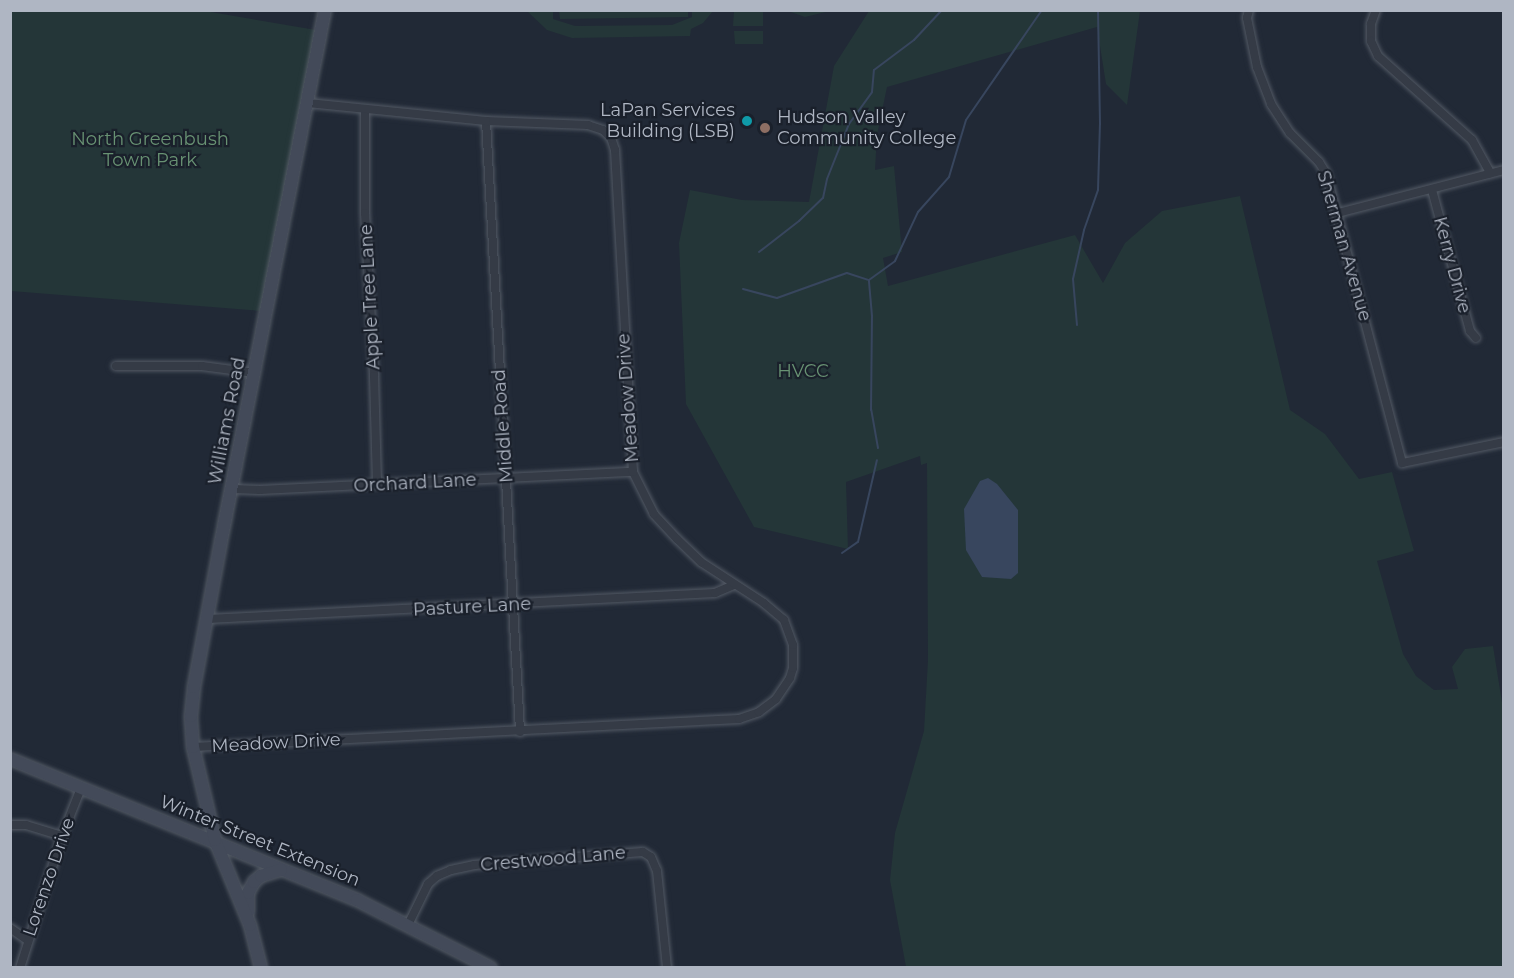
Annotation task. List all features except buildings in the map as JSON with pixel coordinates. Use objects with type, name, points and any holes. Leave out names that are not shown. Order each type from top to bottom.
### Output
[{"type":"main road","name":"Williams Road","points":[[250,925],[214,840],[193,747],[194,687],[326,10]]},
{"type":"main road","name":"Winter Street Extension","points":[[10,759],[357,900],[491,968]]},
{"type":"main road","points":[[261,968],[246,900],[249,889],[261,876],[281,870]]},
{"type":"street","name":"Sherman Avenue","points":[[1248,10],[1247,18],[1257,67],[1271,104],[1290,133],[1319,162],[1326,173],[1402,463],[1503,442]]},
{"type":"street","points":[[1376,10],[1371,24],[1371,41],[1378,56],[1472,140],[1490,173]]},
{"type":"street","name":"Meadow Drive","points":[[193,747],[739,719],[759,712],[776,699],[790,678],[794,657],[793,645],[784,620],[777,612],[701,562],[654,513],[633,471],[613,142],[603,130],[588,125],[486,121],[308,103]]},
{"type":"street","name":"Apple Tree Lane","points":[[366,110],[365,213],[377,484]]},
{"type":"street","name":"Middle Road","points":[[486,121],[520,732]]},
{"type":"street","points":[[1338,213],[1503,170]]},
{"type":"street","name":"Kerry Drive","points":[[1432,190],[1470,331],[1476,338]]},
{"type":"street","points":[[116,366],[202,366],[255,373]]},
{"type":"street","name":"Orchard Lane","points":[[232,489],[260,490],[633,471]]},
{"type":"street","name":"Pasture Lane","points":[[208,619],[512,606],[715,594],[734,585]]},
{"type":"street","name":"Lorenzo Drive","points":[[20,968],[27,940],[81,788]]},
{"type":"street","points":[[10,825],[26,825],[62,837]]},
{"type":"street","name":"Crestwood Lane","points":[[408,925],[428,884],[437,876],[451,870],[474,865],[643,852],[651,857],[657,870],[667,968]]},
{"type":"street","points":[[10,928],[27,940]]},
{"type":"green space","name":"North Greenbush Town Park","points":[[10,11],[205,11],[316,30],[261,311],[11,291]]},
{"type":"green space","points":[[527,11],[553,11],[553,19],[575,26],[672,25],[692,17],[692,11],[713,11],[703,23],[691,29],[690,36],[572,38],[547,30]]},
{"type":"green space","points":[[559,11],[688,11],[688,17],[560,19]]},
{"type":"green space","points":[[734,11],[763,12],[763,26],[733,26]]},
{"type":"green space","points":[[788,11],[830,11],[805,17]]},
{"type":"green space","name":"HVCC","points":[[869,11],[1140,11],[1127,105],[1106,84],[1097,27],[887,87],[877,135],[875,170],[894,166],[902,252],[883,258],[888,286],[1075,235],[1103,283],[1125,243],[1162,211],[1240,196],[1290,410],[1325,434],[1359,479],[1392,472],[1414,551],[1377,561],[1403,654],[1416,676],[1434,690],[1458,689],[1452,667],[1465,649],[1493,646],[1504,715],[1503,967],[906,967],[890,880],[895,833],[924,731],[928,660],[927,463],[921,465],[920,456],[846,482],[848,549],[754,527],[686,404],[679,243],[690,190],[742,200],[809,202],[834,66]]},
{"type":"green space","points":[[734,31],[763,31],[763,44],[735,44]]},
{"type":"water","points":[[988,478],[997,484],[1018,510],[1018,573],[1011,579],[982,577],[966,550],[964,509],[980,481]]},
{"type":"waterway","points":[[759,252],[799,221],[823,198],[827,179],[849,124],[872,92],[874,70],[914,40],[942,10]]},
{"type":"waterway","points":[[878,448],[871,410],[872,316],[869,280],[895,261],[918,212],[949,177],[966,120],[1042,10]]},
{"type":"waterway","points":[[1077,325],[1073,279],[1084,230],[1098,190],[1100,124],[1098,10]]},
{"type":"waterway","points":[[743,289],[777,298],[847,273],[869,280]]},
{"type":"waterway","points":[[842,553],[858,542],[877,460]]},
{"type":"place","name":"LaPan Services Building (LSB)","points":[[747,121]]},
{"type":"place","name":"Hudson Valley Community College","points":[[765,128]]}]
